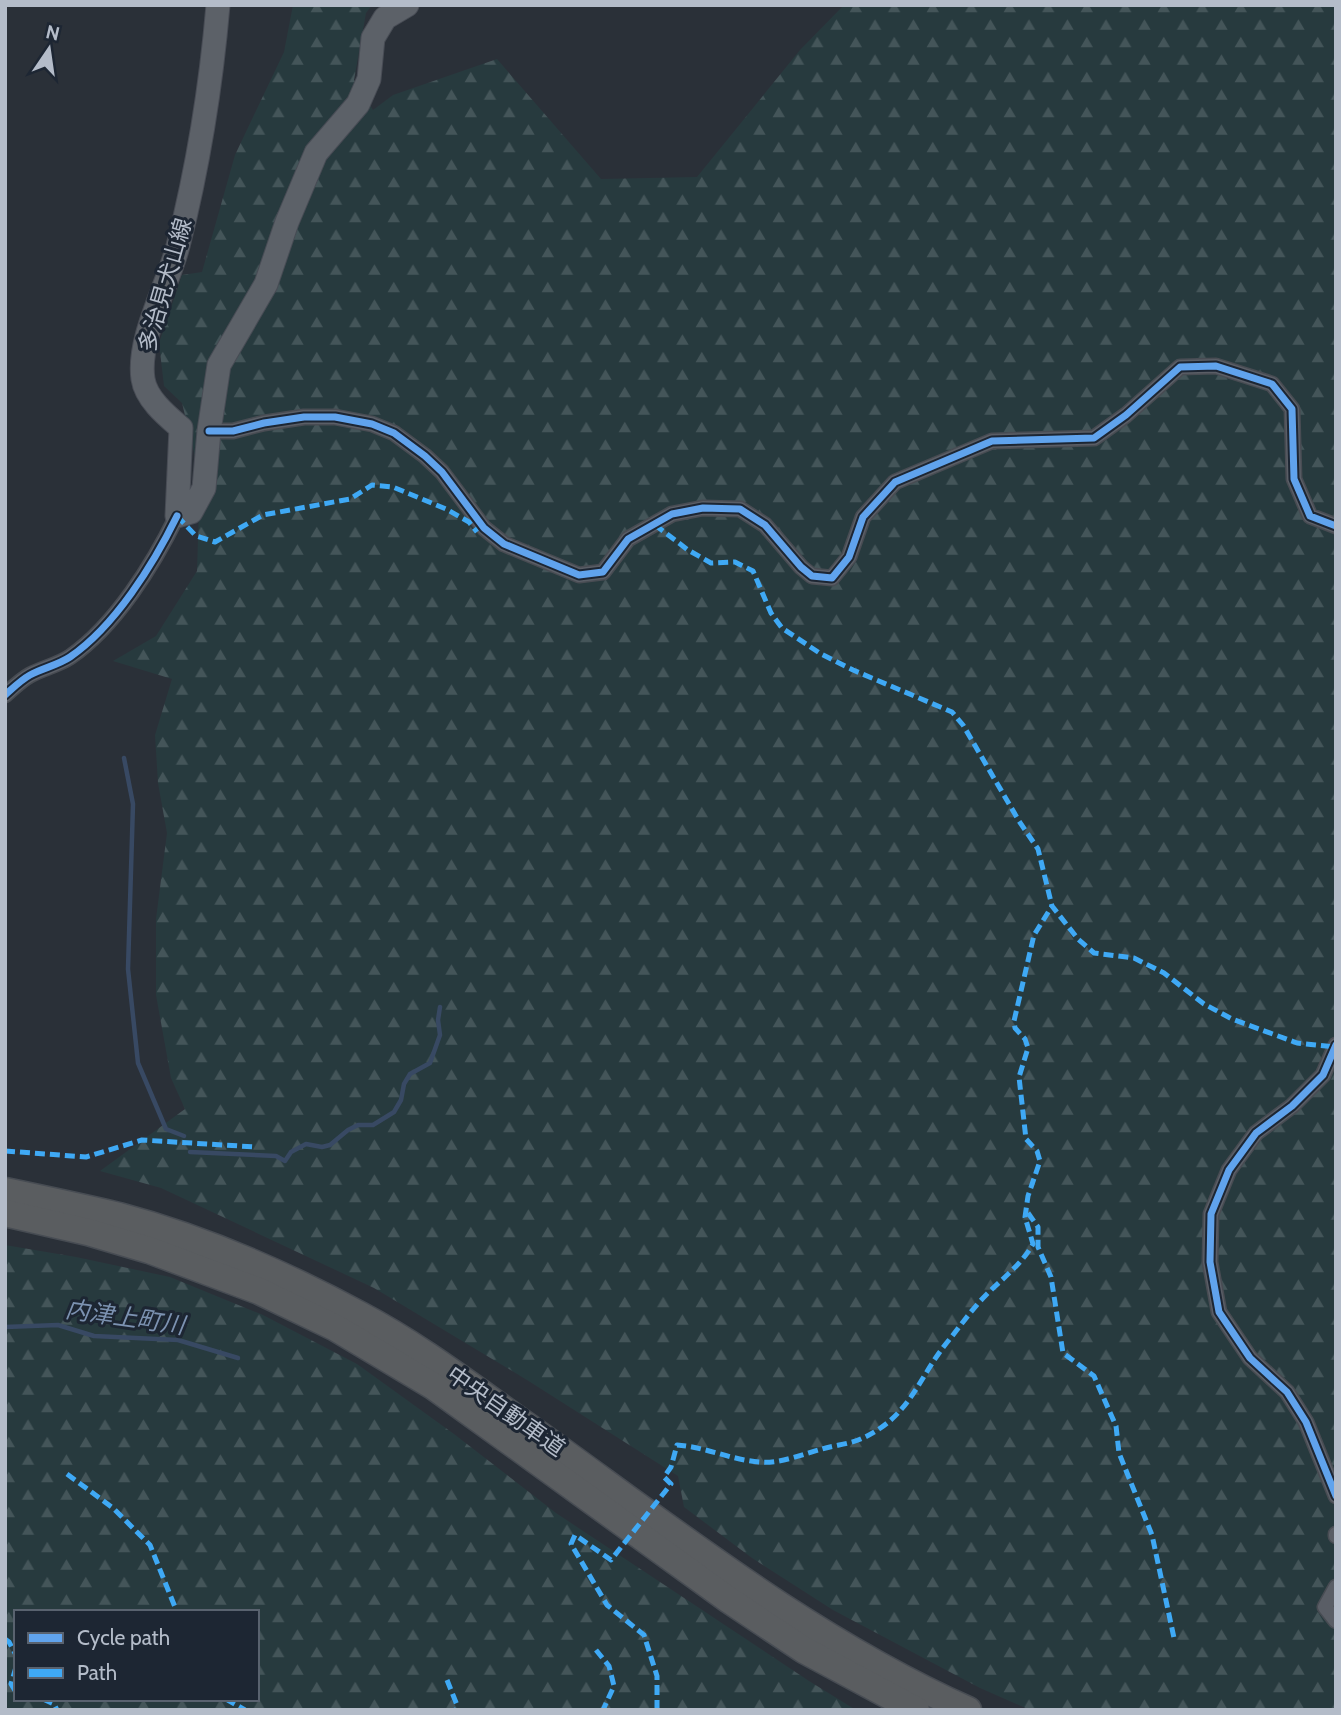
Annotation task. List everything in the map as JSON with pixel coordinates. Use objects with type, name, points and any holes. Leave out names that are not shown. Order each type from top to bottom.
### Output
[{"type":"highway","name":"中央自動車道","points":[[5,1191],[121,1217],[214,1248],[361,1315],[425,1353],[741,1581],[878,1665],[968,1710]]},
{"type":"highway","name":"中央自動車道","points":[[5,1213],[88,1232],[149,1250],[259,1291],[336,1328],[433,1386],[729,1600],[804,1650],[916,1710]]},
{"type":"main road","name":"多治見犬山線","points":[[177,516],[181,428],[167,417],[148,393],[143,379],[144,356],[156,308],[177,250],[198,160],[218,5]]},
{"type":"main road","points":[[177,516],[191,512],[204,488],[219,365],[266,284],[287,222],[316,153],[358,104],[369,79],[373,38],[385,18],[407,5]]},
{"type":"street","points":[[209,431],[233,431],[304,417],[335,417],[372,424],[394,433],[425,456],[442,472],[484,528],[504,544],[579,575],[603,572],[628,539],[672,514],[703,508],[740,509],[765,525],[812,576],[832,578],[849,557],[863,517],[895,482],[992,441],[1094,438],[1126,415],[1180,367],[1216,366],[1272,384],[1292,409],[1294,479],[1310,516],[1336,526]]},
{"type":"street","points":[[5,695],[28,676],[68,658],[91,639],[131,593],[155,559],[177,516]]},
{"type":"street","points":[[1336,1045],[1323,1075],[1292,1106],[1256,1133],[1228,1170],[1211,1214],[1210,1262],[1219,1312],[1250,1358],[1287,1392],[1306,1422],[1336,1496]]},
{"type":"street","points":[[1336,1587],[1325,1607],[1336,1621]]},
{"type":"green space","points":[[293,5],[372,5],[366,13],[354,80],[373,110],[393,95],[497,59],[601,179],[697,177],[800,50],[844,5],[1336,5],[1336,1710],[1030,1710],[980,1688],[833,1610],[752,1558],[684,1507],[678,1476],[527,1380],[374,1288],[161,1188],[100,1171],[185,1109],[171,1078],[156,995],[156,919],[167,833],[158,783],[155,735],[172,679],[113,661],[156,636],[197,571],[200,477],[182,403],[164,386],[159,343],[182,275],[202,272],[235,155],[284,52]]},
{"type":"green space","points":[[5,1245],[170,1277],[263,1315],[357,1364],[454,1434],[556,1513],[856,1710],[5,1710]]},
{"type":"waterway","points":[[124,758],[133,804],[128,969],[138,1063],[166,1129],[184,1136]]},
{"type":"waterway","points":[[190,1152],[276,1156],[285,1161],[291,1152],[306,1144],[322,1147],[330,1145],[358,1125],[373,1125],[394,1112],[410,1074],[430,1063],[440,1035],[440,1007]]},
{"type":"waterway","name":"内津上町川","points":[[5,1327],[58,1325],[94,1336],[178,1340],[238,1358]]},
{"type":"marked path","points":[[177,516],[196,536],[215,542],[263,515],[350,499],[372,485],[393,487],[446,509],[469,522],[477,532]]},
{"type":"marked path","points":[[655,525],[688,550],[711,563],[735,562],[753,571],[771,613],[782,628],[821,654],[952,712],[963,725],[1038,849],[1052,906],[1078,939],[1094,953],[1134,958],[1164,973],[1204,1004],[1232,1019],[1297,1043],[1335,1047]]},
{"type":"marked path","points":[[657,1710],[657,1676],[644,1635],[607,1605],[571,1544],[575,1535],[611,1560],[671,1484],[664,1477],[671,1467],[677,1445],[749,1461],[768,1462],[853,1442],[879,1429],[904,1407],[938,1354],[976,1305],[1028,1252],[1033,1244],[1025,1217],[1028,1196],[1040,1161],[1037,1151],[1026,1139],[1019,1077],[1028,1048],[1025,1039],[1015,1028],[1014,1021],[1034,935],[1052,906]]},
{"type":"marked path","points":[[5,1151],[86,1157],[142,1140],[256,1147]]},
{"type":"marked path","points":[[1028,1213],[1038,1227],[1038,1247],[1051,1277],[1063,1353],[1094,1376],[1116,1426],[1119,1453],[1152,1535],[1174,1638]]},
{"type":"marked path","points":[[67,1474],[113,1508],[150,1545],[176,1610]]},
{"type":"marked path","points":[[5,1639],[14,1651]]},
{"type":"marked path","points":[[596,1650],[609,1666],[614,1686],[603,1710]]},
{"type":"marked path","points":[[14,1674],[11,1684],[14,1689]]},
{"type":"marked path","points":[[447,1680],[457,1705],[456,1710]]},
{"type":"marked path","points":[[47,1701],[54,1704],[57,1710]]},
{"type":"marked path","points":[[229,1701],[245,1710]]},
{"type":"cycle path","points":[[209,431],[233,431],[304,417],[335,417],[372,424],[394,433],[425,456],[442,472],[484,528],[504,544],[579,575],[603,572],[628,539],[672,514],[703,508],[740,509],[765,525],[812,576],[832,578],[849,557],[863,517],[895,482],[992,441],[1094,438],[1126,415],[1180,367],[1216,366],[1272,384],[1292,409],[1294,479],[1310,516],[1336,526]]},
{"type":"cycle path","points":[[5,695],[30,675],[70,657],[102,629],[144,574],[177,516]]},
{"type":"cycle path","points":[[1336,1045],[1323,1075],[1292,1106],[1256,1133],[1229,1170],[1211,1214],[1210,1262],[1219,1312],[1250,1358],[1287,1392],[1306,1422],[1336,1496]]}]
